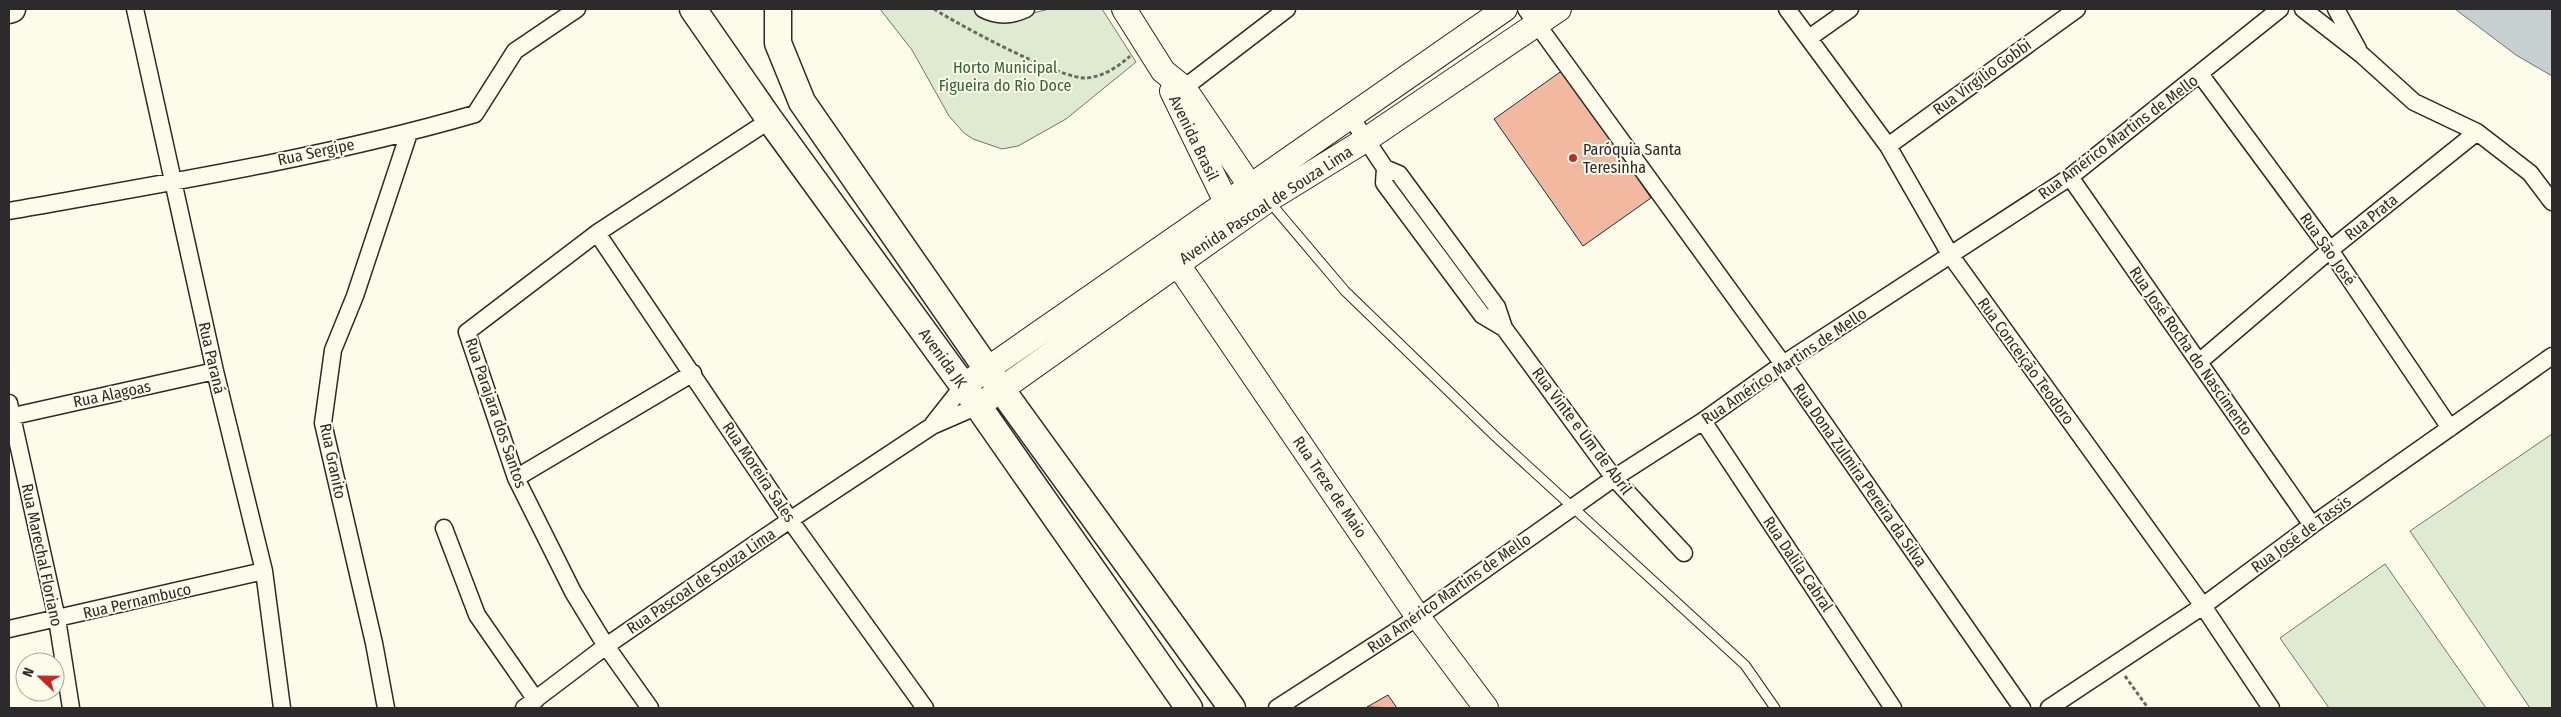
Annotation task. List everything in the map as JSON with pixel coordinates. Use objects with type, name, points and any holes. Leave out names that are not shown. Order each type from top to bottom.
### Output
[{"type":"main road","name":"Avenida JK","points":[[693,9],[770,120],[971,396],[1190,708]]},
{"type":"main road","name":"Avenida JK","points":[[778,9],[778,43],[802,102],[994,380],[1232,708]]},
{"type":"street","name":"Rua Paraná","points":[[135,9],[214,371],[264,571],[282,708]]},
{"type":"street","name":"Rua Sergipe","points":[[9,211],[172,181],[409,133],[475,114],[515,51],[577,9]]},
{"type":"street","points":[[983,9],[994,14],[1014,15],[1026,9]]},
{"type":"street","points":[[1124,9],[1179,92],[1260,193]]},
{"type":"street","points":[[1179,92],[1288,9]]},
{"type":"street","name":"Avenida Pascoal de Souza Lima","points":[[971,396],[1260,193],[1350,116],[1505,9]]},
{"type":"street","name":"Avenida Pascoal de Souza Lima","points":[[1172,255],[1227,204],[1260,193],[1367,139],[1532,16],[1559,9]]},
{"type":"street","name":"Rua Conceição Teodoro","points":[[1787,9],[1888,146],[1951,256],[2203,606],[2271,708]]},
{"type":"street","points":[[1809,38],[1850,9]]},
{"type":"street","name":"Rua Virgílio Gobbi","points":[[1888,146],[2077,9]]},
{"type":"street","name":"Rua Américo Martins de Mello","points":[[1277,708],[1418,617],[1614,478],[1703,421],[1783,364],[2070,177],[2280,9]]},
{"type":"street","points":[[2303,9],[2315,12],[2323,9]]},
{"type":"street","points":[[2303,9],[2362,55],[2414,102],[2477,132],[2530,174],[2552,202]]},
{"type":"street","points":[[2336,9],[2362,55]]},
{"type":"street","name":"Rua Dona Zulmira Pereira da Silva","points":[[1532,16],[1783,364],[2022,708]]},
{"type":"street","name":"Rua São José","points":[[2200,74],[2330,250],[2450,428]]},
{"type":"street","name":"Avenida Brasil","points":[[1179,92],[1227,204]]},
{"type":"street","name":"Rua Vinte e Um de Abril","points":[[1350,116],[1367,139],[1384,168],[1384,183],[1482,315],[1504,328],[1614,478],[1684,553]]},
{"type":"street","name":"Rua Parajara dos Santos","points":[[650,708],[606,646],[573,592],[516,478],[467,332],[597,233],[770,120]]},
{"type":"street","name":"Rua Prata","points":[[2199,362],[2330,250],[2477,132]]},
{"type":"street","name":"Rua Granito","points":[[386,708],[372,634],[323,423],[333,350],[355,296],[409,133]]},
{"type":"street","name":"Rua José Rocha do Nascimento","points":[[2070,177],[2312,524]]},
{"type":"street","name":"Rua Moreira Sales","points":[[597,233],[693,373],[790,520],[925,708]]},
{"type":"street","name":"Rua Treze de Maio","points":[[1172,255],[1418,617],[1486,708]]},
{"type":"street","name":"Rua José de Tassis","points":[[2049,708],[2203,606],[2312,524],[2552,356]]},
{"type":"street","name":"Rua Alagoas","points":[[10,412],[214,371]]},
{"type":"street","points":[[516,478],[693,373]]},
{"type":"street","name":"Rua Pascoal de Souza Lima","points":[[932,426],[971,396]]},
{"type":"street","name":"Rua Pascoal de Souza Lima","points":[[530,704],[606,646],[790,520],[932,426],[971,396]]},
{"type":"street","name":"Rua Marechal Floriano","points":[[10,412],[58,620],[71,708]]},
{"type":"street","name":"Rua Dalila Cabral","points":[[1703,421],[1894,708]]},
{"type":"street","points":[[444,528],[477,615],[530,704]]},
{"type":"street","name":"Rua Pernambuco","points":[[9,629],[58,620],[264,571]]},
{"type":"lane","points":[[1260,193],[1345,291],[1496,437],[1745,665],[1775,708]]},
{"type":"path","points":[[934,9],[952,21],[1027,58],[1071,75],[1085,78],[1098,76],[1119,66]]},
{"type":"path","points":[[2116,663],[2148,708]]},
{"type":"green space","name":"Horto Municipal Figueira do Rio Doce","points":[[880,9],[1012,9],[1029,14],[1049,9],[1102,9],[1136,62],[1066,119],[1018,146],[1002,149],[973,139],[964,133],[949,116],[912,50]]},
{"type":"green space","points":[[2552,434],[2552,708],[2530,708],[2410,531]]},
{"type":"green space","points":[[2385,564],[2486,708],[2329,708],[2280,638]]},
{"type":"shaded area","points":[[2455,9],[2552,9],[2552,76],[2516,55]]},
{"type":"building","name":"Paróquia Santa Teresinha","points":[[1563,70],[1651,198],[1583,246],[1494,119]]},
{"type":"building","points":[[1388,695],[1397,708],[1367,707]]},
{"type":"place","name":"Paróquia Santa Teresinha","points":[[1573,158]]}]
